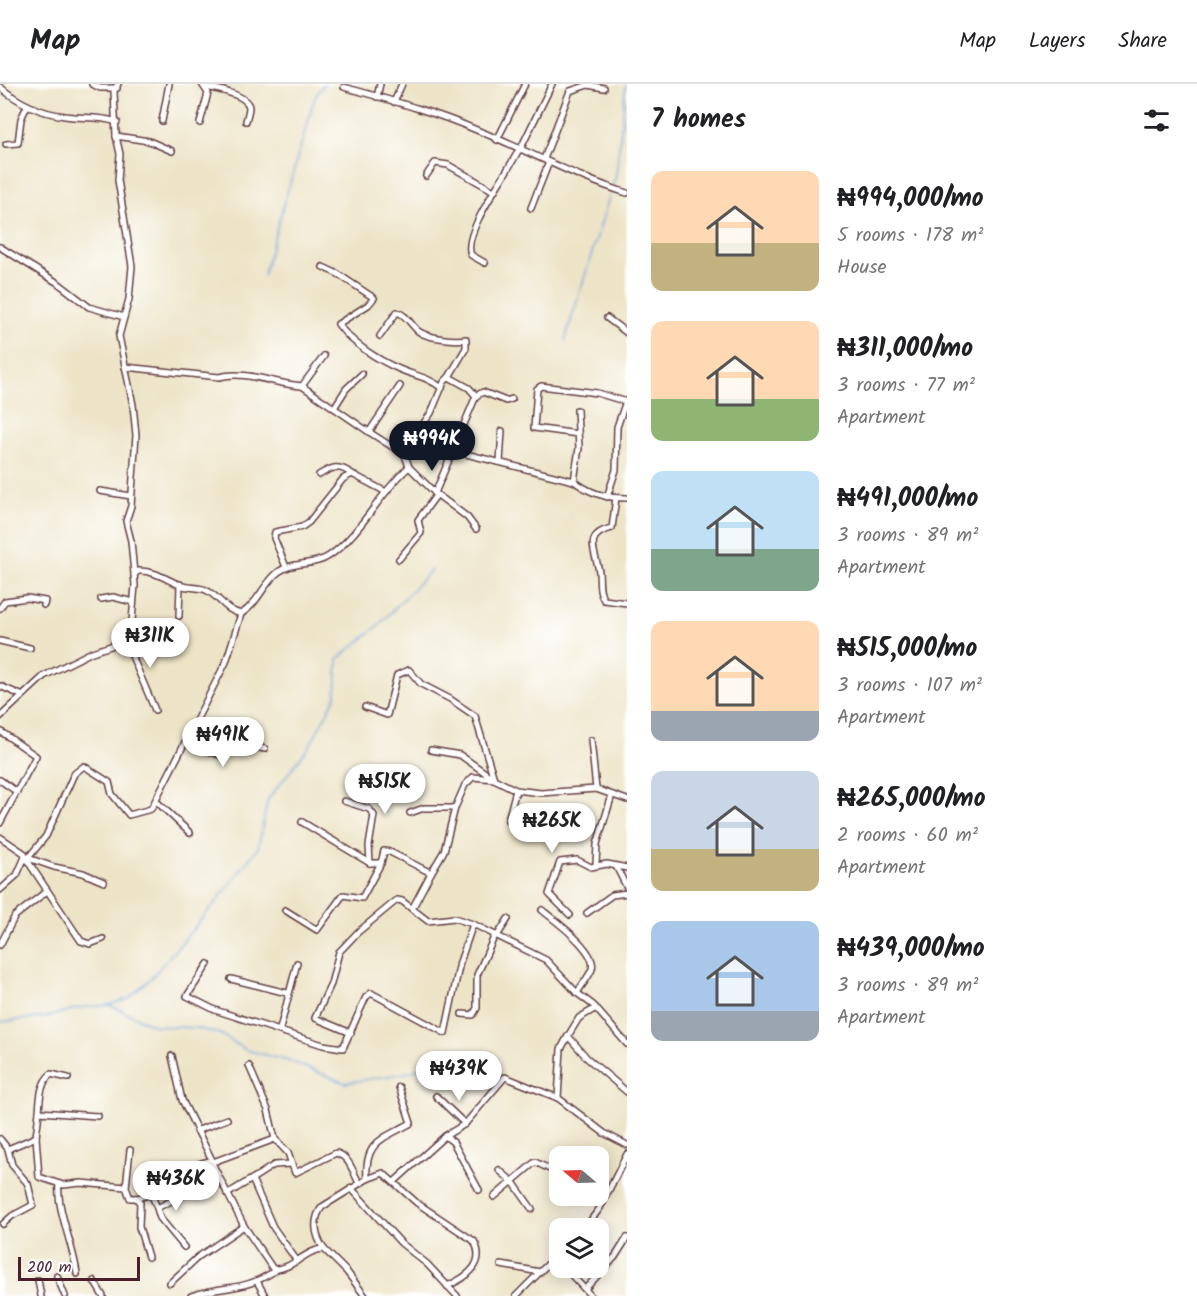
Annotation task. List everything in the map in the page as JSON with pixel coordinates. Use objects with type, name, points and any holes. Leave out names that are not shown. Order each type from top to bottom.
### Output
[{"type":"street","points":[[93,84],[100,88],[117,86]]},
{"type":"street","points":[[162,121],[169,84]]},
{"type":"street","points":[[377,97],[380,84]]},
{"type":"street","points":[[394,102],[402,84]]},
{"type":"street","points":[[497,140],[525,84]]},
{"type":"street","points":[[485,263],[471,255],[469,248],[483,210],[510,168],[552,84]]},
{"type":"street","points":[[203,85],[227,91],[247,101],[249,106],[246,121]]},
{"type":"street","points":[[200,123],[208,93],[203,85]]},
{"type":"street","points":[[531,208],[570,91],[588,85],[604,88]]},
{"type":"street","points":[[0,717],[21,695],[51,671],[92,652],[123,642],[130,633],[134,575],[126,521],[131,506],[135,428],[119,336],[129,299],[132,266],[120,201],[120,154],[116,136],[114,91],[117,86]]},
{"type":"street","points":[[0,87],[27,106],[62,116],[91,115],[117,122]]},
{"type":"street","points":[[344,87],[434,113],[547,160],[591,182],[627,193]]},
{"type":"street","points":[[6,144],[18,143],[21,119],[27,106]]},
{"type":"street","points":[[116,136],[149,141],[172,151]]},
{"type":"street","points":[[426,176],[435,164],[448,165],[494,191]]},
{"type":"street","points":[[0,247],[58,283],[89,307],[124,317]]},
{"type":"street","points":[[323,267],[338,274],[374,298],[368,305],[338,324],[346,334],[391,365],[431,379],[442,388]]},
{"type":"street","points":[[380,336],[399,312],[424,334],[446,340],[465,339],[466,348],[442,388],[431,414],[411,442],[405,455]]},
{"type":"street","points":[[606,318],[627,333]]},
{"type":"street","points":[[302,386],[324,356]]},
{"type":"street","points":[[125,367],[219,377],[241,374],[274,384],[302,386],[405,455],[409,467],[435,493],[467,517],[476,529]]},
{"type":"street","points":[[334,408],[346,389],[362,374]]},
{"type":"street","points":[[449,377],[469,388],[476,396]]},
{"type":"street","points":[[369,432],[400,386]]},
{"type":"street","points":[[578,434],[534,428],[537,388],[541,386],[597,393],[627,401],[617,427],[616,470],[607,497]]},
{"type":"street","points":[[399,559],[421,533],[418,520],[435,497],[461,428],[476,396],[483,392],[506,400],[512,399]]},
{"type":"street","points":[[574,481],[578,434],[577,410]]},
{"type":"street","points":[[500,462],[502,431]]},
{"type":"street","points":[[454,451],[574,481],[588,492],[607,497],[627,498]]},
{"type":"street","points":[[319,475],[334,466],[344,468],[386,492]]},
{"type":"street","points":[[0,890],[16,875],[27,857],[46,836],[74,774],[84,766],[109,782],[112,794],[129,815],[151,810],[226,662],[241,614],[256,602],[274,574],[286,567],[328,558],[347,540],[409,467]]},
{"type":"street","points":[[286,567],[274,538],[275,532],[303,527],[343,479],[352,474]]},
{"type":"street","points":[[100,491],[131,496]]},
{"type":"street","points":[[616,498],[612,528],[598,532],[595,536],[594,560],[599,572],[600,594],[604,600],[627,603]]},
{"type":"street","points":[[134,575],[138,571],[145,571],[165,576],[180,584],[207,590],[227,609],[241,614]]},
{"type":"street","points":[[179,616],[180,584]]},
{"type":"street","points":[[100,599],[112,597],[132,602]]},
{"type":"street","points":[[0,608],[5,601],[27,598],[45,601],[44,605]]},
{"type":"street","points":[[0,641],[30,648]]},
{"type":"street","points":[[123,642],[129,649],[155,710]]},
{"type":"street","points":[[365,707],[387,714],[397,675],[409,670],[421,684],[450,699],[475,716],[494,779]]},
{"type":"street","points":[[0,686],[21,695]]},
{"type":"street","points":[[13,693],[16,701]]},
{"type":"street","points":[[0,730],[36,756],[0,823]]},
{"type":"street","points":[[591,740],[596,789]]},
{"type":"street","points":[[185,742],[222,756],[245,741],[265,749]]},
{"type":"street","points":[[431,750],[460,755],[494,779],[516,790],[541,793],[596,789],[627,800]]},
{"type":"street","points":[[412,909],[444,851],[455,808],[465,785],[473,777],[494,779]]},
{"type":"street","points":[[0,780],[17,792]]},
{"type":"street","points":[[508,820],[516,790]]},
{"type":"street","points":[[596,864],[597,844],[612,795]]},
{"type":"street","points":[[156,801],[190,833]]},
{"type":"street","points":[[344,801],[369,809],[374,815],[369,846],[370,863]]},
{"type":"street","points":[[410,813],[424,808],[455,808]]},
{"type":"street","points":[[302,822],[370,863],[381,862]]},
{"type":"street","points":[[0,837],[24,853],[81,941],[90,944],[103,939]]},
{"type":"street","points":[[285,910],[317,930],[343,895],[362,898],[381,862],[384,851],[431,873]]},
{"type":"street","points":[[27,857],[60,869],[83,873],[104,882]]},
{"type":"street","points":[[570,915],[549,894],[560,862],[577,860],[591,867],[596,864],[626,866]]},
{"type":"street","points":[[587,914],[612,895],[627,891],[616,866]]},
{"type":"street","points":[[0,945],[15,916],[47,891]]},
{"type":"street","points":[[351,1033],[315,1018],[331,984],[339,952],[358,932],[397,900],[428,921],[454,918],[527,948],[546,960],[577,993],[596,1008],[627,1044]]},
{"type":"street","points":[[542,910],[570,932],[592,963],[592,969],[577,993]]},
{"type":"street","points":[[462,1014],[473,1015],[477,1008],[477,975],[496,936],[508,920]]},
{"type":"street","points":[[208,964],[187,996],[215,1010],[280,1029],[288,1034],[343,1048],[366,998],[371,993],[445,1033],[460,962],[473,924]]},
{"type":"street","points":[[280,1029],[297,963]]},
{"type":"street","points":[[231,980],[288,993]]},
{"type":"street","points":[[558,1098],[561,1049],[579,1018],[596,1008]]},
{"type":"street","points":[[568,1036],[587,1058],[627,1092]]},
{"type":"street","points":[[172,1056],[182,1100],[213,1162],[219,1180],[244,1226],[273,1269],[276,1270]]},
{"type":"street","points":[[249,1066],[268,1110],[275,1138],[283,1145],[297,1174],[329,1156],[340,1154],[345,1158],[359,1183]]},
{"type":"street","points":[[68,1078],[51,1074],[39,1098],[36,1137],[38,1176],[60,1185],[78,1183],[126,1187]]},
{"type":"street","points":[[394,1182],[445,1136],[465,1124],[505,1077],[558,1098],[604,1133],[627,1145]]},
{"type":"street","points":[[367,1179],[366,1164],[376,1142],[411,1123],[399,1087]]},
{"type":"street","points":[[436,1096],[465,1124]]},
{"type":"street","points":[[39,1112],[98,1116]]},
{"type":"street","points":[[196,1131],[227,1119]]},
{"type":"street","points":[[445,1136],[453,1142],[479,1190]]},
{"type":"street","points":[[8,1149],[36,1137]]},
{"type":"street","points":[[130,1150],[126,1187],[130,1198],[136,1198],[152,1193],[194,1166],[213,1162],[275,1138]]},
{"type":"street","points":[[0,1139],[8,1149],[12,1165],[28,1184],[33,1205],[12,1216],[3,1224]]},
{"type":"street","points":[[609,1191],[627,1154]]},
{"type":"street","points":[[494,1197],[537,1162],[549,1168]]},
{"type":"street","points":[[227,1194],[274,1165],[291,1164]]},
{"type":"street","points":[[499,1170],[513,1182],[532,1209]]},
{"type":"street","points":[[364,1296],[347,1272],[324,1249],[316,1232],[317,1213],[331,1199],[382,1173],[417,1203],[447,1225],[469,1236],[477,1245],[478,1257],[468,1277],[447,1286]]},
{"type":"street","points":[[252,1179],[273,1227],[297,1261]]},
{"type":"street","points":[[158,1208],[211,1181],[219,1180]]},
{"type":"street","points":[[60,1185],[58,1197],[70,1235],[77,1274]]},
{"type":"street","points":[[351,1188],[401,1243],[427,1264],[457,1296]]},
{"type":"street","points":[[152,1193],[160,1218],[184,1247]]},
{"type":"street","points":[[136,1198],[140,1203],[139,1227],[148,1257]]},
{"type":"street","points":[[170,1283],[198,1257],[244,1226]]},
{"type":"street","points":[[585,1289],[615,1257],[627,1238]]},
{"type":"street","points":[[191,1296],[221,1289],[238,1289],[258,1283],[276,1270],[317,1249],[324,1249]]},
{"type":"street","points":[[516,1296],[549,1264]]},
{"type":"street","points":[[501,1265],[540,1272]]},
{"type":"street","points":[[57,1276],[65,1296]]},
{"type":"street","points":[[575,1278],[591,1296]]},
{"type":"street","points":[[38,1280],[41,1296]]},
{"type":"street","points":[[94,1281],[104,1296]]},
{"type":"street","points":[[258,1283],[265,1296]]},
{"type":"street","points":[[221,1289],[221,1296]]},
{"type":"waterway","points":[[263,276],[315,97],[324,84]]},
{"type":"waterway","points":[[565,340],[616,175],[626,84]]},
{"type":"waterway","points":[[0,1022],[48,1017],[78,1008],[109,1005],[128,999],[151,978],[213,906],[258,848],[268,799],[309,747],[336,696],[338,659],[377,627],[432,569]]},
{"type":"waterway","points":[[109,1005],[156,1026],[196,1028],[220,1034],[246,1050],[292,1062],[345,1083],[406,1073],[466,1053]]}]
